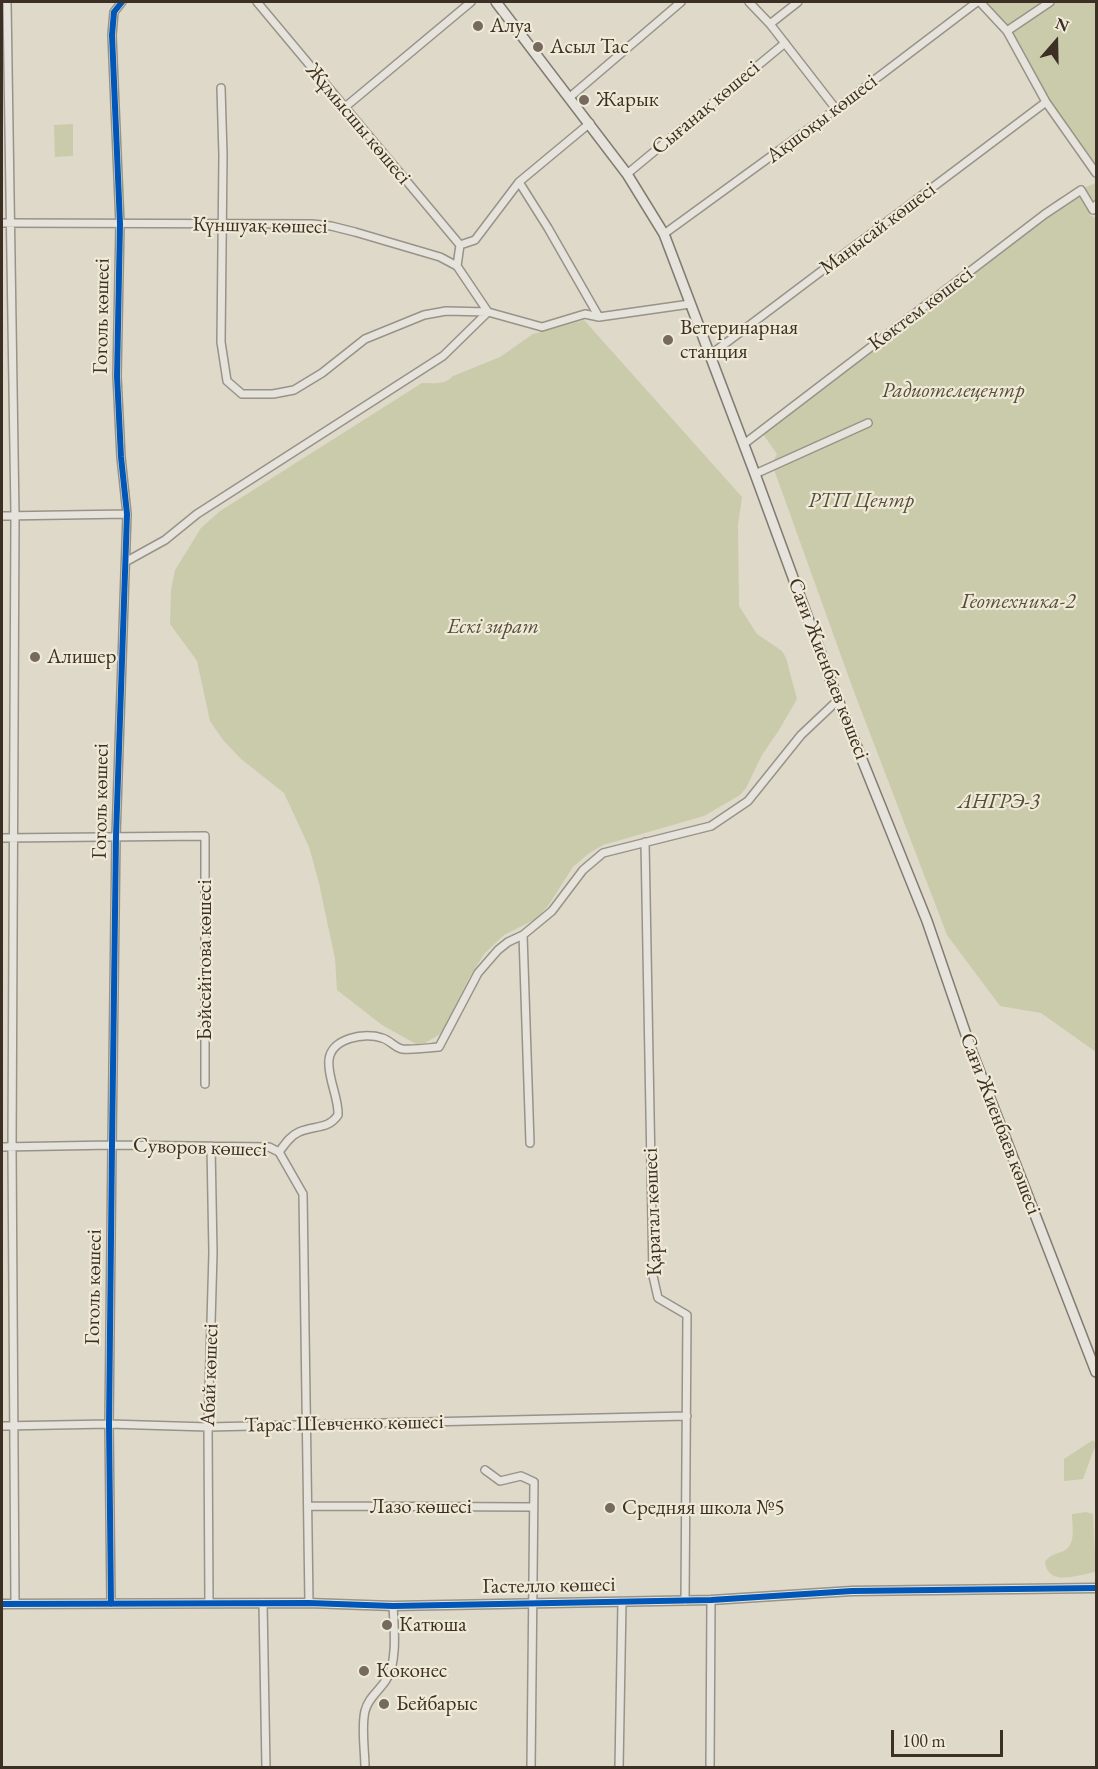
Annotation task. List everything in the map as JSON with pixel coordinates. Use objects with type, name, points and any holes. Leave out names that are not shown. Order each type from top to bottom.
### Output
[{"type":"main road","name":"Сағи Жиенбаев көшесі","points":[[495,2],[590,123],[627,174],[664,234],[838,700],[927,921],[972,1052],[1096,1372]]},
{"type":"street","points":[[7,2],[15,515],[12,1148],[15,1604]]},
{"type":"street","name":"Гоголь көшесі","points":[[111,1604],[109,1425],[116,836],[127,561],[127,514],[121,456],[117,375],[120,224],[112,35],[114,12],[122,2]]},
{"type":"street","name":"Жұмысшы көшесі","points":[[257,2],[460,245]]},
{"type":"street","points":[[344,108],[471,2]]},
{"type":"street","points":[[570,98],[681,2]]},
{"type":"street","points":[[749,2],[770,24],[836,110]]},
{"type":"street","points":[[770,24],[798,2]]},
{"type":"street","points":[[979,2],[1007,31],[1046,102],[1096,173]]},
{"type":"street","name":"Ақшоқы көшесі","points":[[664,234],[836,110],[979,2]]},
{"type":"street","points":[[1007,31],[1050,2]]},
{"type":"street","name":"Сығанақ көшесі","points":[[627,174],[785,43]]},
{"type":"street","points":[[221,88],[223,224],[221,342],[226,381],[242,394],[258,396],[294,390],[322,373],[365,339],[424,315],[446,311],[488,312],[542,327],[585,314],[598,317],[690,304]]},
{"type":"street","name":"Маңысай көшесі","points":[[710,355],[1046,102]]},
{"type":"street","points":[[488,312],[457,266],[460,245],[475,240],[519,182],[590,123]]},
{"type":"street","points":[[519,182],[598,317]]},
{"type":"street","name":"Көктем көшесі","points":[[744,444],[1045,214],[1081,190],[1095,207]]},
{"type":"street","name":"Күншуақ көшесі","points":[[2,223],[331,226],[440,257],[457,266]]},
{"type":"street","points":[[127,561],[165,540],[219,499],[442,356],[488,312]]},
{"type":"street","points":[[755,474],[868,423]]},
{"type":"street","points":[[2,516],[127,514]]},
{"type":"street","points":[[279,1152],[292,1136],[308,1129],[326,1126],[338,1115],[329,1060],[332,1050],[339,1043],[373,1035],[386,1038],[399,1048],[417,1050],[439,1047],[478,973],[498,950],[523,935],[552,911],[583,870],[603,853],[711,826],[748,801],[801,735],[838,700]]},
{"type":"street","points":[[2,838],[116,836]]},
{"type":"street","name":"Бәйсейітова көшесі","points":[[116,836],[206,836],[205,1084]]},
{"type":"street","name":"Қаратал көшесі","points":[[645,843],[652,1276],[658,1298],[687,1315],[685,1601]]},
{"type":"street","points":[[523,935],[531,1143]]},
{"type":"street","name":"Суворов көшесі","points":[[2,1148],[112,1145],[211,1146],[269,1147],[279,1152],[303,1194],[307,1424]]},
{"type":"street","name":"Абай көшесі","points":[[209,1603],[208,1427],[213,1253],[211,1146]]},
{"type":"street","name":"Тарас Шевченко көшесі","points":[[2,1426],[208,1427],[687,1416]]},
{"type":"street","points":[[307,1424],[309,1603]]},
{"type":"street","name":"Лазо көшесі","points":[[485,1470],[500,1481],[521,1476],[534,1482],[531,1767]]},
{"type":"street","name":"Лазо көшесі","points":[[308,1506],[533,1507]]},
{"type":"street","name":"Гастелло көшесі","points":[[2,1604],[309,1603],[393,1606],[685,1601],[852,1590],[1096,1588]]},
{"type":"street","points":[[710,1767],[711,1600]]},
{"type":"street","points":[[619,1767],[622,1602]]},
{"type":"street","points":[[263,1603],[266,1767]]},
{"type":"street","points":[[365,1767],[364,1714],[371,1698],[391,1671],[394,1638],[393,1606]]},
{"type":"green space","points":[[972,2],[1096,2],[1096,173],[1046,102],[1007,31]]},
{"type":"green space","points":[[73,124],[73,156],[55,157],[54,125]]},
{"type":"green space","points":[[1096,183],[1096,212],[1093,210],[1089,215],[1096,218],[1096,1052],[1041,1013],[1000,1006],[947,935],[853,689],[772,464],[777,454],[758,427],[1059,198]]},
{"type":"green space","name":"Ескі зират","points":[[584,320],[742,497],[738,525],[739,606],[757,634],[782,651],[797,699],[740,795],[704,816],[603,845],[588,854],[573,867],[548,906],[536,919],[504,935],[484,954],[469,978],[442,1033],[425,1043],[416,1044],[382,1025],[337,990],[335,959],[309,847],[284,793],[241,759],[223,740],[210,721],[197,661],[170,624],[171,590],[175,570],[201,528],[220,511],[422,383],[446,381],[500,357],[533,334]]},
{"type":"green space","points":[[1093,1440],[1096,1444],[1083,1479],[1064,1481],[1064,1459]]},
{"type":"green space","points":[[1086,1512],[1093,1514],[1096,1572],[1066,1578],[1052,1575],[1047,1570],[1045,1562],[1066,1549],[1072,1541],[1072,1514]]},
{"type":"cycle path","points":[[111,1604],[109,1424],[116,836],[127,514],[121,457],[117,376],[120,224],[112,35],[114,12],[122,2]]},
{"type":"cycle path","points":[[2,1604],[309,1603],[393,1606],[711,1600],[852,1591],[1096,1588]]},
{"type":"place","name":"Алуа","points":[[478,26]]},
{"type":"place","name":"Асыл Тас","points":[[538,47]]},
{"type":"place","name":"Жарык","points":[[584,100]]},
{"type":"place","name":"Ветеринарная станция","points":[[668,340]]},
{"type":"place","name":"Алишер","points":[[35,657]]},
{"type":"place","name":"Средняя школа №5","points":[[610,1508]]},
{"type":"place","name":"Катюша","points":[[387,1625]]},
{"type":"place","name":"Коконес","points":[[364,1671]]},
{"type":"place","name":"Бейбарыс","points":[[384,1704]]},
{"type":"park label","name":"Радиотелецентр","points":[[953,391]]},
{"type":"park label","name":"РТП Центр","points":[[861,501]]},
{"type":"park label","name":"Геотехника-2","points":[[1018,602]]},
{"type":"park label","name":"АНГРЭ-3","points":[[999,802]]}]
